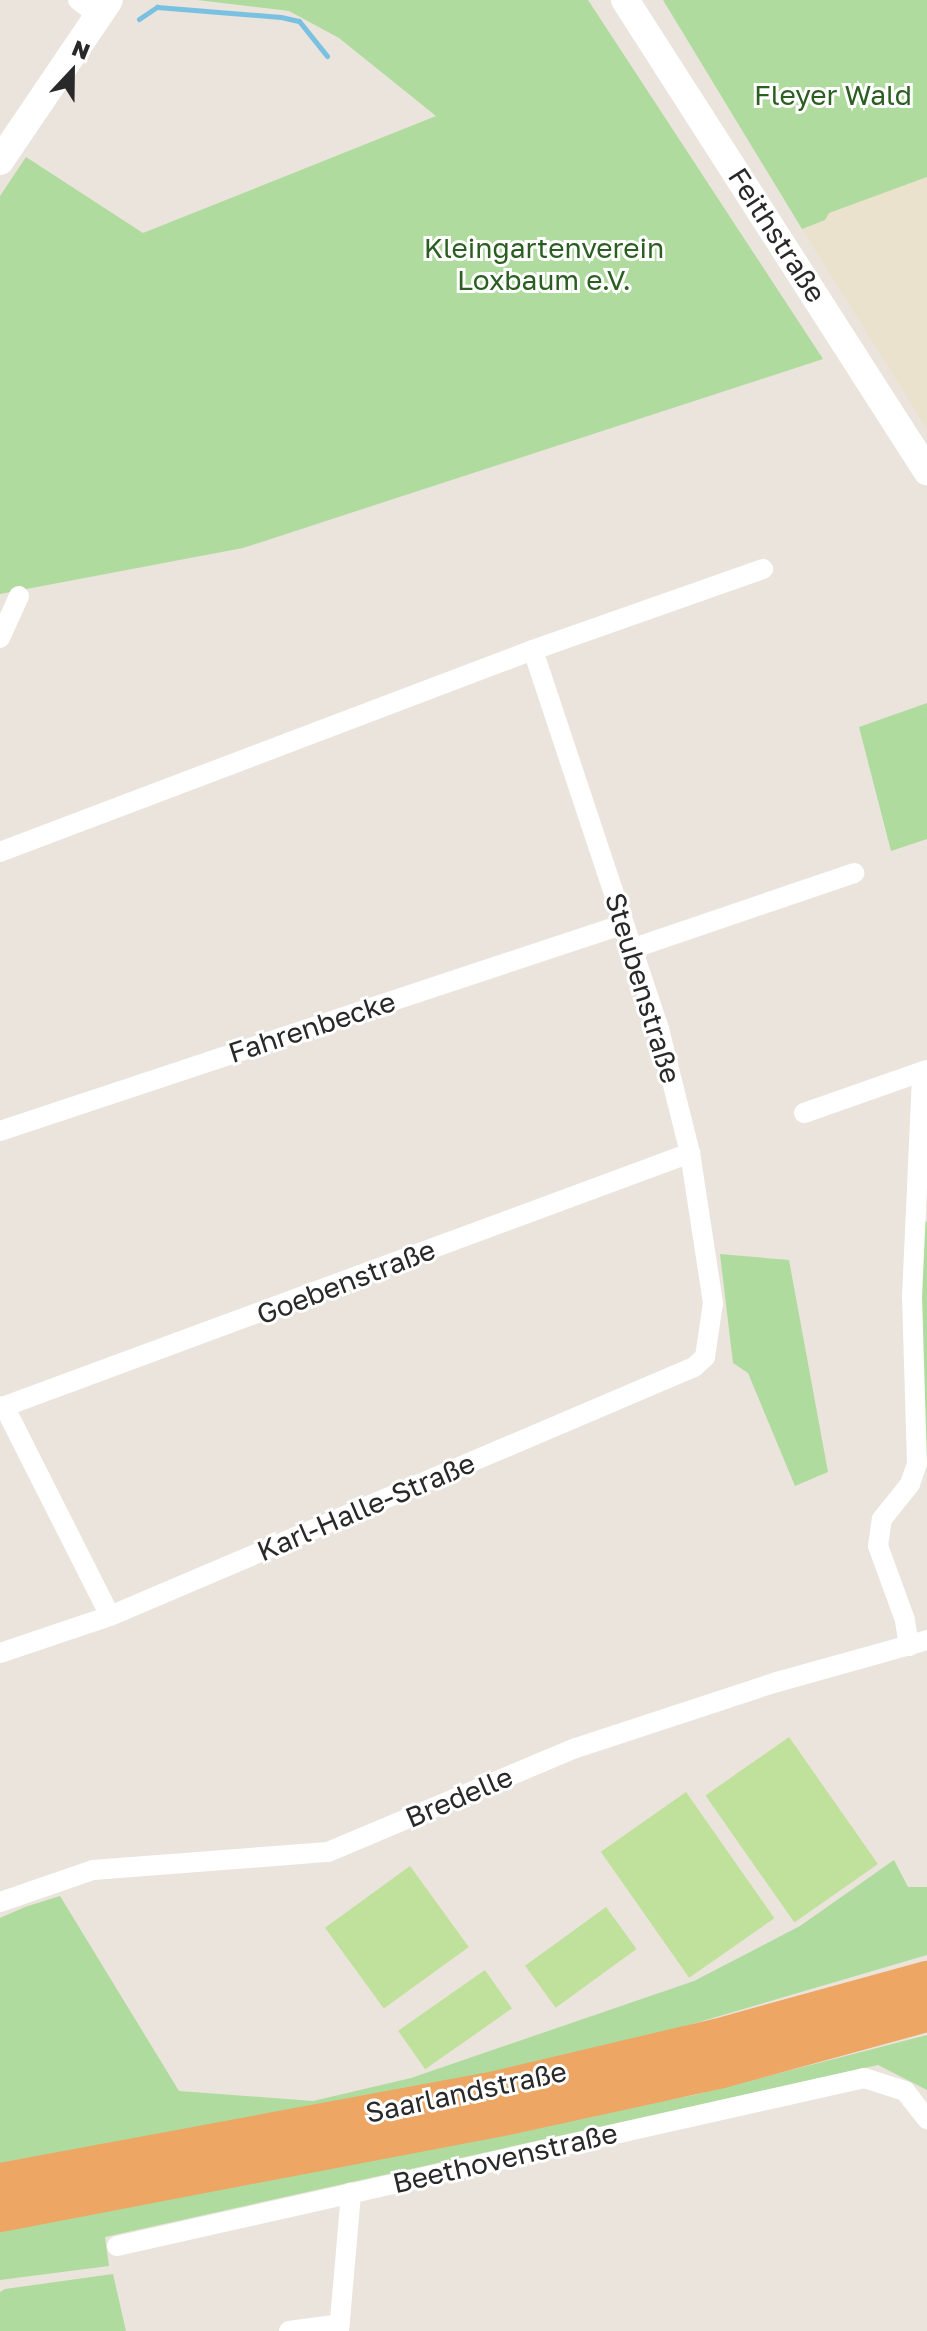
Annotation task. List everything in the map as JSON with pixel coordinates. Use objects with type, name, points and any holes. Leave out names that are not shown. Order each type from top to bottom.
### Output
[{"type":"highway","name":"Saarlandstraße","points":[[0,2182],[487,2092],[716,2038],[927,1980]]},
{"type":"highway","name":"Saarlandstraße","points":[[0,2213],[502,2117],[722,2069],[927,2013]]},
{"type":"main road","name":"Feithstraße","points":[[625,0],[927,471]]},
{"type":"main road","points":[[0,161],[95,5]]},
{"type":"street","points":[[0,852],[533,650],[763,569]]},
{"type":"street","points":[[0,638],[19,596]]},
{"type":"street","name":"Steubenstraße","points":[[533,650],[659,1029],[705,1228],[712,1336]]},
{"type":"street","points":[[631,949],[854,873]]},
{"type":"street","name":"Fahrenbecke","points":[[0,1131],[624,924]]},
{"type":"street","points":[[804,1113],[924,1071],[912,1297],[917,1464],[910,1484],[882,1519],[878,1546],[905,1620],[921,1645]]},
{"type":"street","name":"Goebenstraße","points":[[2,1407],[690,1153]]},
{"type":"street","name":"Karl-Halle-Straße","points":[[0,1653],[110,1616],[694,1367],[705,1357],[712,1336]]},
{"type":"street","points":[[2,1407],[110,1616]]},
{"type":"street","name":"Bredelle","points":[[0,1902],[93,1870],[328,1852],[576,1748],[777,1682],[921,1645]]},
{"type":"street","name":"Beethovenstraße","points":[[117,2246],[864,2078],[893,2086],[914,2098],[927,2119]]},
{"type":"street","points":[[289,2331],[339,2328],[351,2193]]},
{"type":"shaded area","points":[[927,177],[927,429],[802,229],[825,220],[829,213]]},
{"type":"green space","name":"Kleingartenverein Loxbaum e.V.","points":[[197,0],[588,0],[823,359],[243,548],[0,594],[0,196],[26,157],[143,233],[436,116],[339,38],[289,11]]},
{"type":"green space","name":"Fleyer Wald","points":[[663,0],[927,0],[927,177],[829,213],[825,220],[802,229]]},
{"type":"green space","points":[[927,703],[927,839],[891,851],[859,727]]},
{"type":"green space","points":[[923,1221],[927,1222],[927,1472],[919,1291]]},
{"type":"green space","points":[[720,1254],[789,1260],[828,1472],[795,1486],[748,1373],[733,1363]]},
{"type":"green space","points":[[789,1737],[878,1864],[794,1922],[705,1796]]},
{"type":"green space","points":[[686,1792],[774,1918],[689,1978],[601,1852]]},
{"type":"green space","points":[[894,1860],[908,1887],[927,1887],[927,1955],[570,2060],[0,2173],[0,1918],[25,1907],[60,1896],[179,2091],[313,2101],[411,2078],[694,1981],[800,1926]]},
{"type":"green space","points":[[410,1866],[469,1947],[384,2009],[325,1928]]},
{"type":"green space","points":[[606,1907],[637,1949],[556,2008],[525,1966]]},
{"type":"green space","points":[[485,1970],[512,2009],[425,2069],[398,2031]]},
{"type":"green space","points":[[927,2035],[927,2090],[878,2065],[105,2237],[109,2266],[0,2280],[0,2225],[694,2095]]},
{"type":"green space","points":[[113,2274],[126,2331],[0,2331],[0,2292],[5,2289]]},
{"type":"waterway","points":[[139,19],[157,7],[281,17],[299,21],[327,56]]}]
